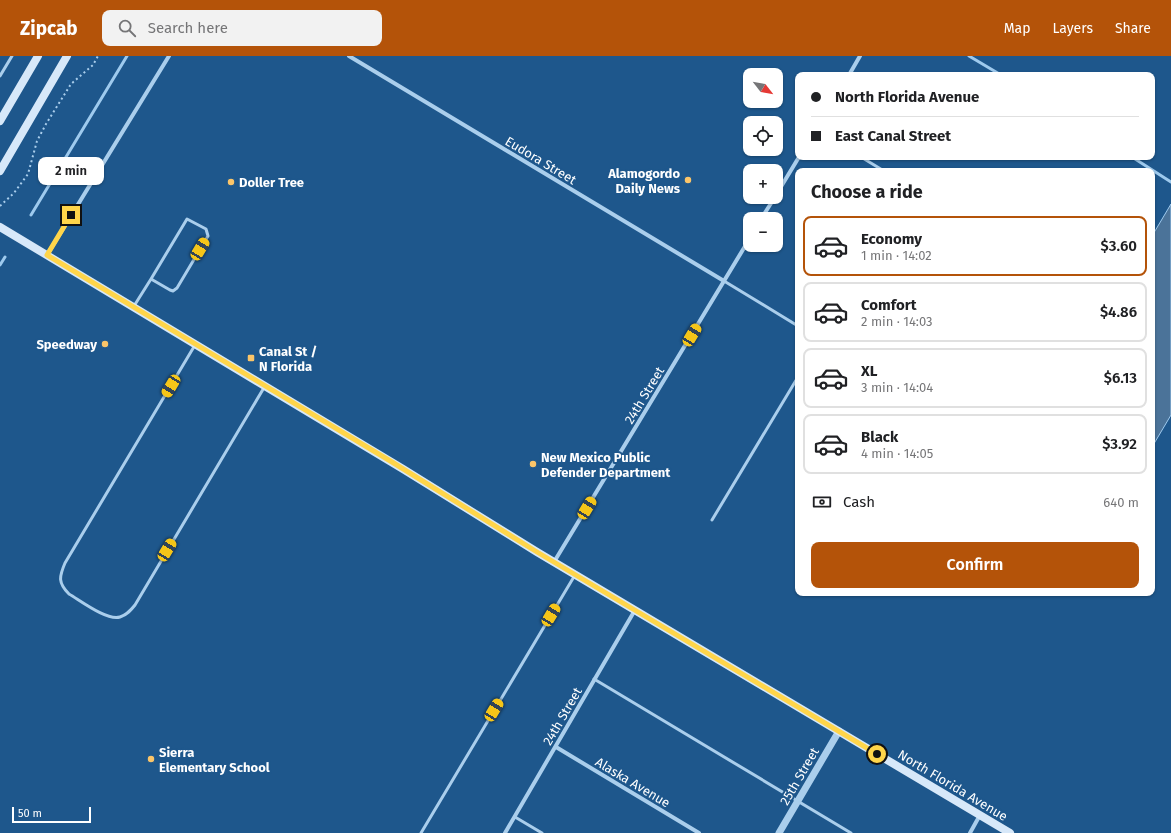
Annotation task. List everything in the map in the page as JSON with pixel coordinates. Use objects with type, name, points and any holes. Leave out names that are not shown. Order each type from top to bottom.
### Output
[{"type":"main road","points":[[0,121],[38,56]]},
{"type":"main road","points":[[0,171],[67,56]]},
{"type":"main road","name":"North Florida Avenue","points":[[0,227],[554,562],[1010,833]]},
{"type":"street","points":[[47,255],[169,56]]},
{"type":"street","name":"Eudora Street","points":[[349,56],[724,281]]},
{"type":"street","points":[[851,72],[860,56]]},
{"type":"street","points":[[783,182],[796,160]]},
{"type":"street","name":"24th Street","points":[[554,562],[743,250]]},
{"type":"street","name":"24th Street","points":[[505,833],[594,679],[636,610]]},
{"type":"street","name":"25th Street","points":[[779,833],[839,731]]},
{"type":"street","name":"Alaska Avenue","points":[[556,747],[699,833]]},
{"type":"street","points":[[970,833],[980,815]]},
{"type":"lane","points":[[0,76],[12,56]]},
{"type":"lane","points":[[866,160],[879,168]]},
{"type":"lane","points":[[133,307],[187,219],[206,229],[208,236],[177,288],[173,291],[170,290],[151,279]]},
{"type":"lane","points":[[724,281],[795,324]]},
{"type":"lane","points":[[195,345],[65,563],[60,573],[60,582],[69,594],[108,617],[121,617],[129,612],[135,605],[264,386]]},
{"type":"lane","points":[[712,520],[795,382]]},
{"type":"lane","points":[[421,833],[576,574]]},
{"type":"lane","points":[[594,679],[851,833]]},
{"type":"lane","points":[[515,817],[542,833]]},
{"type":"path","points":[[0,206],[14,194],[28,174],[37,141],[71,84],[93,65],[98,56]]},
{"type":"water","points":[[1171,204],[1171,415],[1155,442],[1155,231]]},
{"type":"waterway","points":[[31,215],[127,56]]},
{"type":"waterway","points":[[969,56],[996,72]]},
{"type":"waterway","points":[[1137,160],[1149,168]]},
{"type":"waterway","points":[[1155,172],[1171,182]]},
{"type":"waterway","points":[[0,265],[5,257]]},
{"type":"place","name":"Alamogordo Daily News","points":[[688,180]]},
{"type":"place","name":"Doller Tree","points":[[231,182]]},
{"type":"place","name":"Speedway","points":[[105,344]]},
{"type":"place","name":"Canal St / N Florida","points":[[251,358]]},
{"type":"place","name":"New Mexico Public Defender Department","points":[[533,464]]},
{"type":"place","name":"Sierra Elementary School","points":[[151,759]]},
{"type":"route","points":[[71,215],[47,255],[392,462],[537,552],[877,754]]}]
